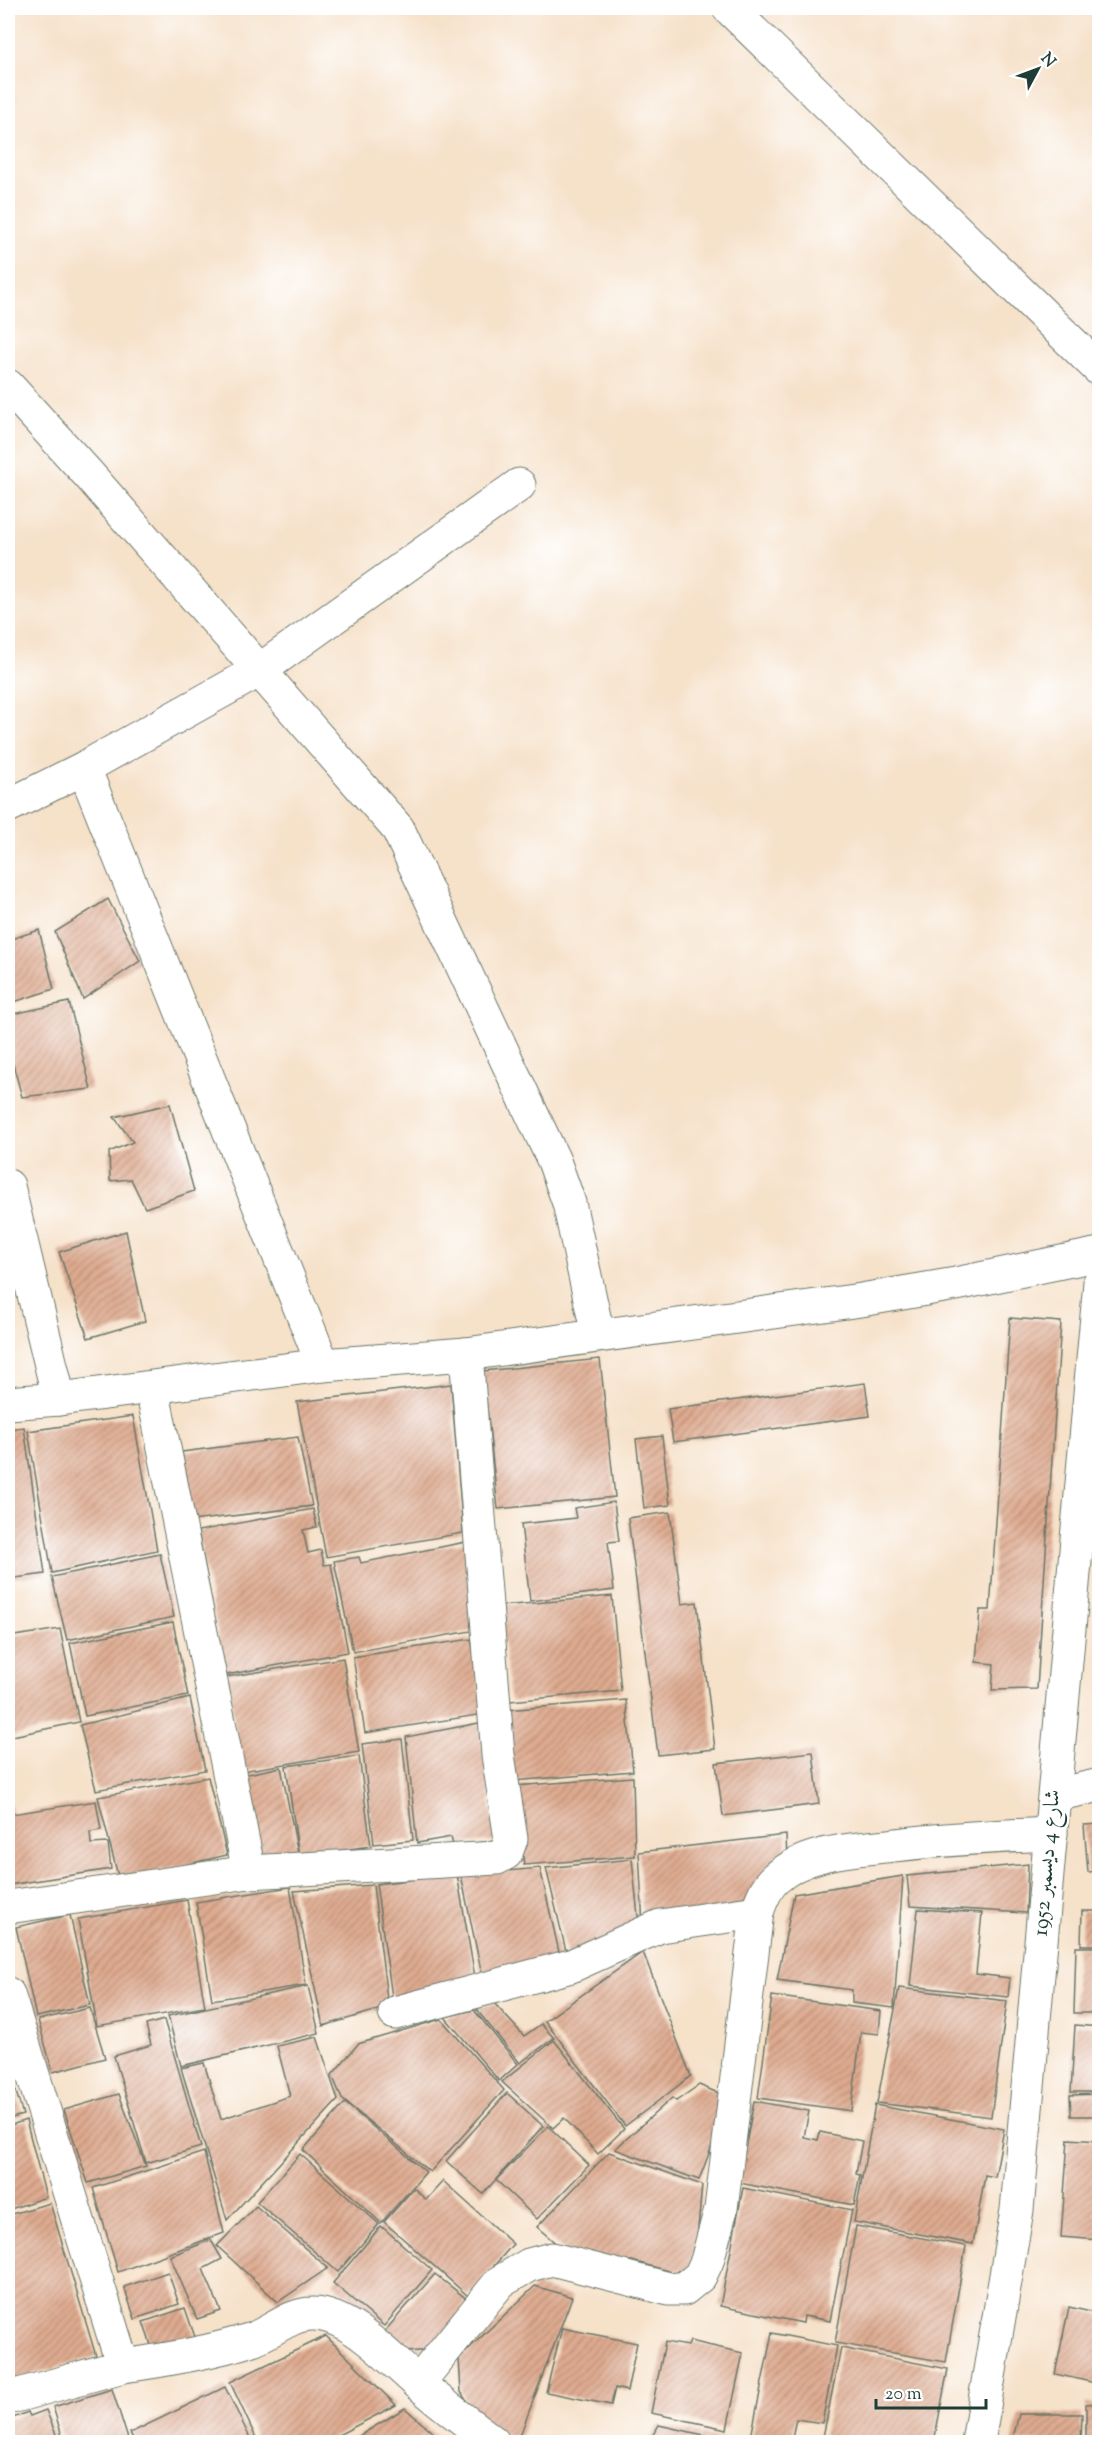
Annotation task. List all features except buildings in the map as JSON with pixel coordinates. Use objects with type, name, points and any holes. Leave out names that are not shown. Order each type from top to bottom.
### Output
[{"type":"street","points":[[729,8],[1100,370]]},
{"type":"street","points":[[8,386],[398,829],[554,1161],[569,1203],[598,1335]]},
{"type":"street","points":[[8,806],[84,768],[260,670],[519,485]]},
{"type":"street","points":[[84,768],[323,1365]]},
{"type":"street","points":[[8,1186],[59,1399]]},
{"type":"street","points":[[8,1403],[152,1388],[323,1365],[465,1354],[861,1300],[956,1284],[1100,1254]]},
{"type":"street","name":"شارع 4 ديسمبر 1952","points":[[978,2442],[1017,2210],[1100,1282]]},
{"type":"street","points":[[8,1907],[249,1872],[497,1858],[508,1850],[510,1829],[498,1755],[465,1354]]},
{"type":"street","points":[[152,1388],[249,1872]]},
{"type":"street","points":[[1055,1795],[1100,1785]]},
{"type":"street","points":[[418,2383],[500,2282],[529,2265],[552,2259],[669,2289],[684,2289],[700,2276],[707,2260],[721,2208],[757,1912],[766,1889],[774,1879],[808,1860],[832,1853],[946,1839],[1051,1834]]},
{"type":"street","points":[[395,2013],[571,1966],[660,1926],[757,1912]]},
{"type":"street","points":[[8,1994],[123,2366]]},
{"type":"street","points":[[8,2398],[123,2366],[180,2358],[251,2340],[295,2318],[313,2314],[323,2315],[348,2326],[494,2442]]},
{"type":"path","points":[[8,18],[17,8]]}]
